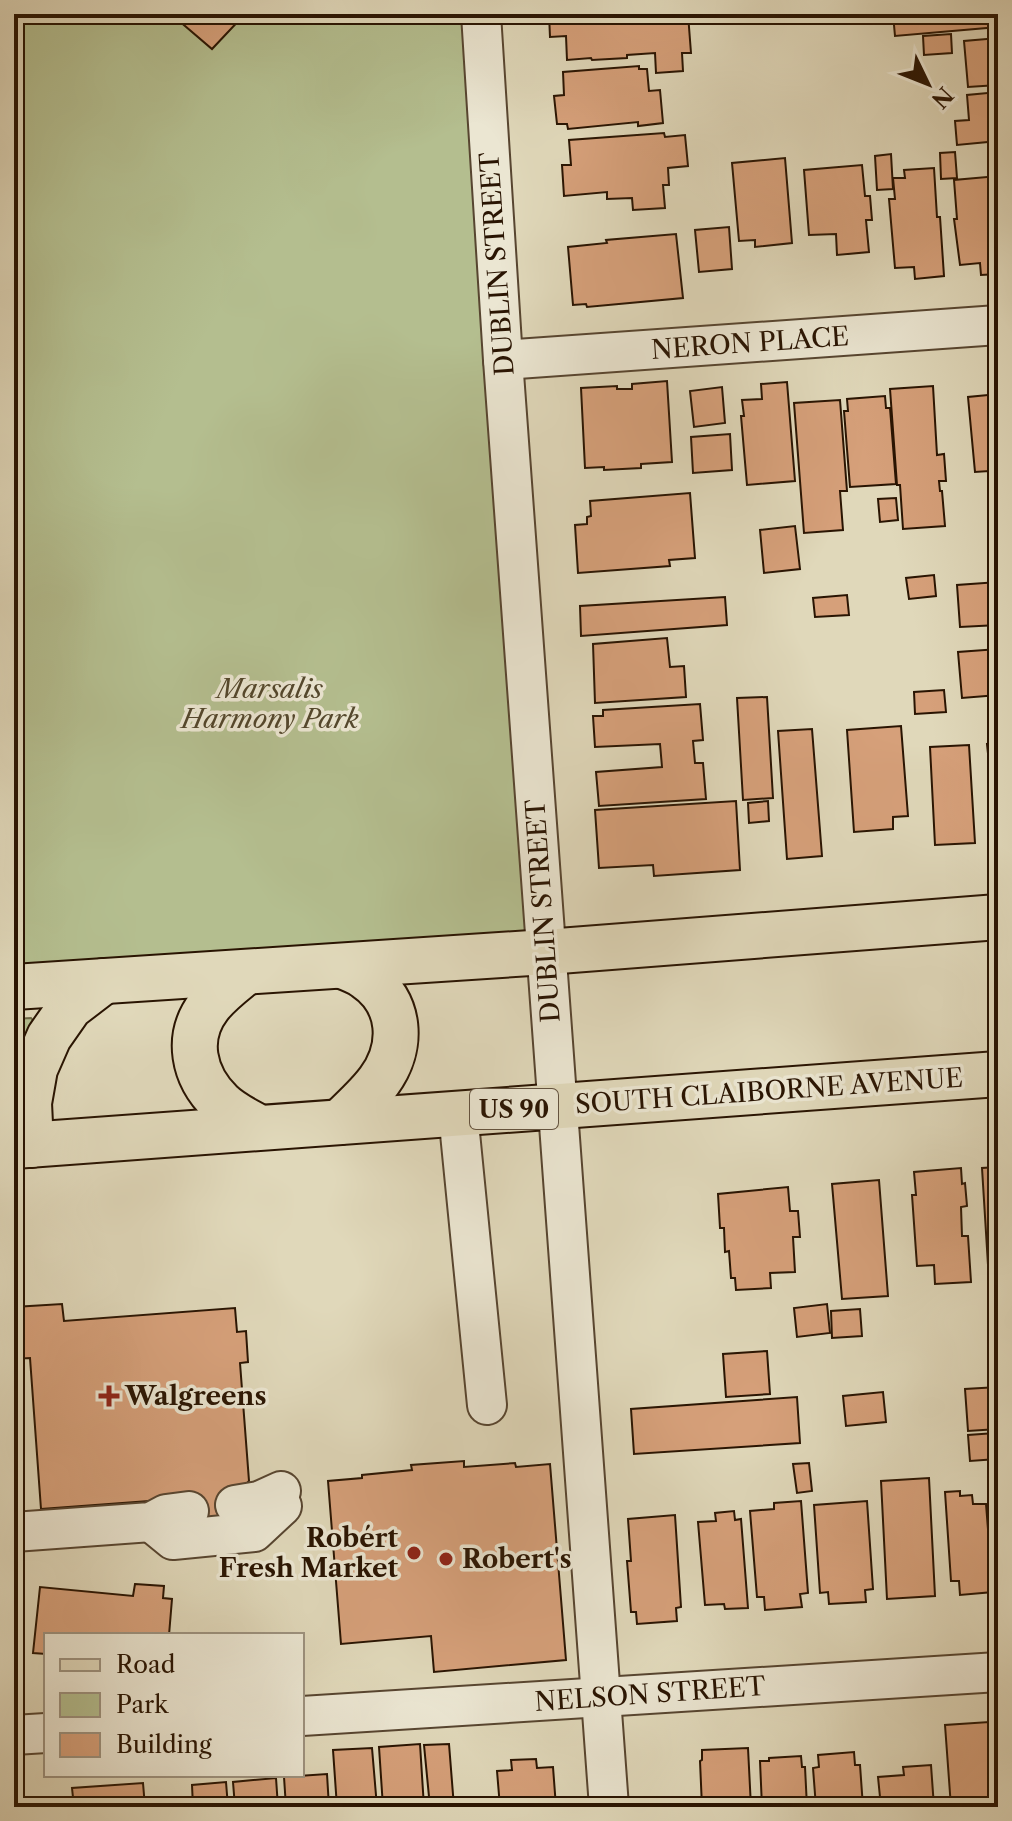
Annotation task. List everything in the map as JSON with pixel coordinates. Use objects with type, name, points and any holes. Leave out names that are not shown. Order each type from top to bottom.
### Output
[{"type":"main road","points":[[14,987],[546,952],[998,917]]},
{"type":"main road","points":[[340,1122],[379,1082],[394,1057],[397,1035],[394,1014],[383,995],[366,977],[342,966]]},
{"type":"main road","points":[[246,972],[211,1003],[200,1020],[193,1044],[197,1064],[207,1085],[222,1104],[258,1127]]},
{"type":"main road","points":[[22,1146],[35,1069],[49,1037],[70,1007],[104,981]]},
{"type":"main road","name":"SOUTH CLAIBORNE AVENUE","points":[[22,1146],[998,1074]]},
{"type":"street","name":"DUBLIN STREET","points":[[481,14],[503,360],[609,1807]]},
{"type":"street","name":"NERON PLACE","points":[[503,360],[998,325]]},
{"type":"street","points":[[458,1113],[487,1405]]},
{"type":"street","points":[[151,1522],[173,1540],[254,1532],[281,1498],[235,1505]]},
{"type":"street","points":[[14,1532],[151,1522],[166,1514],[189,1511]]},
{"type":"street","name":"NELSON STREET","points":[[304,1716],[998,1672]]},
{"type":"street","points":[[14,1735],[44,1733]]},
{"type":"green space","name":"Marsalis Harmony Park","points":[[14,14],[481,14],[546,952],[14,987]]},
{"type":"green space","points":[[31,1018],[35,1023],[24,1048],[14,1044],[14,1019]]},
{"type":"building","points":[[171,14],[245,14],[212,49]]},
{"type":"building","points":[[549,14],[688,14],[691,53],[682,53],[683,71],[656,73],[655,53],[627,55],[627,58],[567,60],[566,36],[550,37]]},
{"type":"building","points":[[893,14],[998,14],[998,27],[895,36]]},
{"type":"building","points":[[951,34],[952,53],[924,55],[923,36]]},
{"type":"building","points":[[998,38],[998,85],[968,87],[964,41]]},
{"type":"building","points":[[639,66],[639,69],[647,69],[649,91],[660,90],[663,123],[638,126],[638,122],[568,129],[567,124],[557,124],[554,96],[564,95],[563,72]]},
{"type":"building","points":[[998,92],[998,141],[957,145],[955,121],[969,120],[967,95]]},
{"type":"building","points":[[664,133],[665,137],[685,135],[688,166],[668,168],[669,185],[663,185],[665,208],[633,210],[632,198],[607,199],[607,192],[564,196],[562,165],[571,165],[569,140]]},
{"type":"building","points":[[955,152],[957,178],[941,179],[940,153]]},
{"type":"building","points":[[891,154],[893,189],[877,190],[875,156]]},
{"type":"building","points":[[785,158],[792,243],[755,247],[755,240],[739,241],[732,163]]},
{"type":"building","points":[[862,165],[865,196],[870,196],[872,220],[866,220],[869,252],[837,255],[836,234],[809,235],[804,170]]},
{"type":"building","points":[[934,168],[944,276],[915,279],[914,267],[895,268],[889,199],[895,199],[893,178],[905,178],[904,170]]},
{"type":"building","points":[[998,176],[998,274],[981,275],[980,263],[960,265],[954,219],[957,219],[954,180]]},
{"type":"building","points":[[729,227],[732,269],[699,272],[695,230]]},
{"type":"building","points":[[676,234],[683,298],[587,307],[586,304],[573,305],[568,247],[607,243],[606,240]]},
{"type":"building","points":[[667,381],[672,462],[641,464],[641,468],[585,468],[581,388],[617,386],[617,389],[632,389],[632,384]]},
{"type":"building","points":[[787,382],[795,481],[747,485],[742,400],[762,399],[761,384]]},
{"type":"building","points":[[933,386],[937,455],[944,454],[946,481],[939,481],[945,526],[903,529],[890,389]]},
{"type":"building","points":[[722,387],[725,423],[694,427],[690,391]]},
{"type":"building","points":[[998,394],[998,477],[990,478],[989,471],[975,472],[968,397]]},
{"type":"building","points":[[885,396],[886,408],[890,408],[896,484],[850,487],[844,411],[848,411],[847,399]]},
{"type":"building","points":[[840,400],[847,491],[840,491],[843,530],[804,533],[794,403]]},
{"type":"building","points":[[730,434],[732,470],[693,473],[691,437]]},
{"type":"building","points":[[690,493],[695,558],[669,560],[670,566],[578,573],[575,525],[587,524],[587,517],[591,516],[590,501]]},
{"type":"building","points":[[896,498],[898,520],[880,522],[878,499]]},
{"type":"building","points":[[795,526],[800,569],[764,573],[760,530]]},
{"type":"building","points":[[934,575],[936,596],[909,599],[906,578]]},
{"type":"building","points":[[998,582],[998,625],[960,627],[957,585]]},
{"type":"building","points":[[847,595],[849,615],[815,617],[813,598]]},
{"type":"building","points":[[725,597],[727,625],[581,636],[580,606]]},
{"type":"building","points":[[667,638],[670,667],[684,666],[686,697],[595,703],[593,644]]},
{"type":"building","points":[[998,649],[998,695],[962,698],[958,652]]},
{"type":"building","points":[[944,690],[946,712],[915,714],[914,692]]},
{"type":"building","points":[[767,697],[773,798],[743,800],[737,698]]},
{"type":"building","points":[[700,704],[703,740],[693,741],[695,763],[703,763],[706,799],[599,806],[596,772],[662,767],[660,744],[595,747],[593,716],[603,716],[603,710]]},
{"type":"building","points":[[901,726],[908,816],[893,817],[893,829],[854,832],[847,730]]},
{"type":"building","points":[[812,729],[822,856],[787,859],[778,731]]},
{"type":"building","points":[[998,743],[998,805],[995,763],[989,763],[987,744]]},
{"type":"building","points":[[969,745],[975,843],[935,845],[930,747]]},
{"type":"building","points":[[736,801],[740,870],[654,876],[653,865],[599,868],[595,810]]},
{"type":"building","points":[[768,801],[769,821],[749,823],[748,803]]},
{"type":"building","points":[[998,1167],[998,1281],[989,1281],[982,1168]]},
{"type":"building","points":[[961,1168],[967,1206],[961,1207],[962,1236],[968,1236],[971,1282],[935,1284],[934,1265],[917,1266],[912,1195],[916,1195],[914,1172]]},
{"type":"building","points":[[879,1180],[888,1296],[842,1299],[832,1184]]},
{"type":"building","points":[[788,1187],[790,1211],[798,1211],[800,1237],[793,1237],[795,1272],[770,1273],[771,1288],[736,1290],[735,1278],[731,1278],[729,1251],[725,1252],[724,1228],[720,1228],[718,1194]]},
{"type":"building","points":[[62,1304],[64,1321],[235,1308],[237,1332],[246,1331],[248,1362],[240,1363],[249,1481],[236,1495],[236,1525],[191,1528],[189,1498],[41,1509],[30,1358],[14,1359],[14,1307]]},
{"type":"building","points":[[827,1304],[830,1333],[797,1337],[794,1308]]},
{"type":"building","points":[[860,1309],[862,1336],[832,1338],[831,1311]]},
{"type":"building","points":[[767,1351],[770,1394],[726,1397],[723,1354]]},
{"type":"building","points":[[998,1387],[998,1429],[968,1431],[965,1389]]},
{"type":"building","points":[[883,1392],[886,1422],[846,1426],[843,1396]]},
{"type":"building","points":[[797,1397],[800,1443],[634,1454],[631,1409]]},
{"type":"building","points":[[995,1433],[997,1459],[970,1461],[968,1435]]},
{"type":"building","name":"Robert's","points":[[464,1461],[464,1467],[550,1464],[566,1660],[434,1672],[431,1636],[341,1644],[328,1481],[412,1470],[411,1465]]},
{"type":"building","points":[[809,1463],[812,1491],[797,1493],[793,1464]]},
{"type":"building","points":[[929,1478],[935,1596],[887,1599],[881,1481]]},
{"type":"building","points":[[960,1491],[960,1496],[972,1495],[973,1504],[986,1504],[993,1592],[960,1595],[959,1581],[951,1581],[945,1492]]},
{"type":"building","points":[[801,1501],[808,1593],[800,1594],[802,1607],[765,1610],[764,1597],[757,1597],[750,1511],[774,1509],[774,1503]]},
{"type":"building","points":[[867,1501],[873,1589],[865,1590],[866,1602],[829,1604],[828,1592],[820,1593],[814,1505]]},
{"type":"building","points":[[734,1511],[735,1520],[741,1519],[748,1608],[725,1609],[724,1604],[705,1605],[698,1522],[716,1521],[715,1513]]},
{"type":"building","points":[[675,1515],[681,1607],[676,1608],[677,1621],[637,1624],[636,1612],[631,1612],[628,1519]]},
{"type":"building","points":[[135,1584],[164,1586],[163,1598],[172,1599],[169,1633],[44,1633],[44,1654],[33,1653],[40,1587],[133,1596]]},
{"type":"building","points":[[989,1722],[995,1807],[951,1807],[945,1725]]},
{"type":"building","points":[[420,1744],[424,1807],[383,1807],[379,1747]]},
{"type":"building","points":[[449,1744],[454,1807],[430,1807],[424,1745]]},
{"type":"building","points":[[372,1748],[377,1807],[337,1807],[333,1750]]},
{"type":"building","points":[[748,1748],[751,1807],[702,1807],[702,1750]]},
{"type":"building","points":[[854,1752],[855,1765],[860,1765],[863,1807],[816,1807],[813,1768],[819,1767],[818,1755]]},
{"type":"building","points":[[801,1756],[802,1767],[805,1767],[807,1807],[762,1807],[760,1761]]},
{"type":"building","points":[[536,1759],[537,1768],[553,1767],[556,1807],[500,1807],[497,1771],[512,1770],[511,1760]]},
{"type":"building","points":[[931,1765],[934,1807],[881,1807],[878,1777],[904,1775],[903,1767]]},
{"type":"building","points":[[327,1774],[329,1807],[286,1807],[284,1777]]},
{"type":"building","points":[[276,1778],[278,1807],[235,1807],[233,1782]]},
{"type":"building","points":[[226,1782],[228,1807],[193,1807],[192,1785]]},
{"type":"building","points":[[143,1783],[145,1807],[74,1807],[72,1788]]},
{"type":"place","name":"Walgreens","points":[[109,1396]]},
{"type":"place","name":"Robért Fresh Market","points":[[414,1553]]},
{"type":"place","name":"Robert's","points":[[446,1559]]}]
